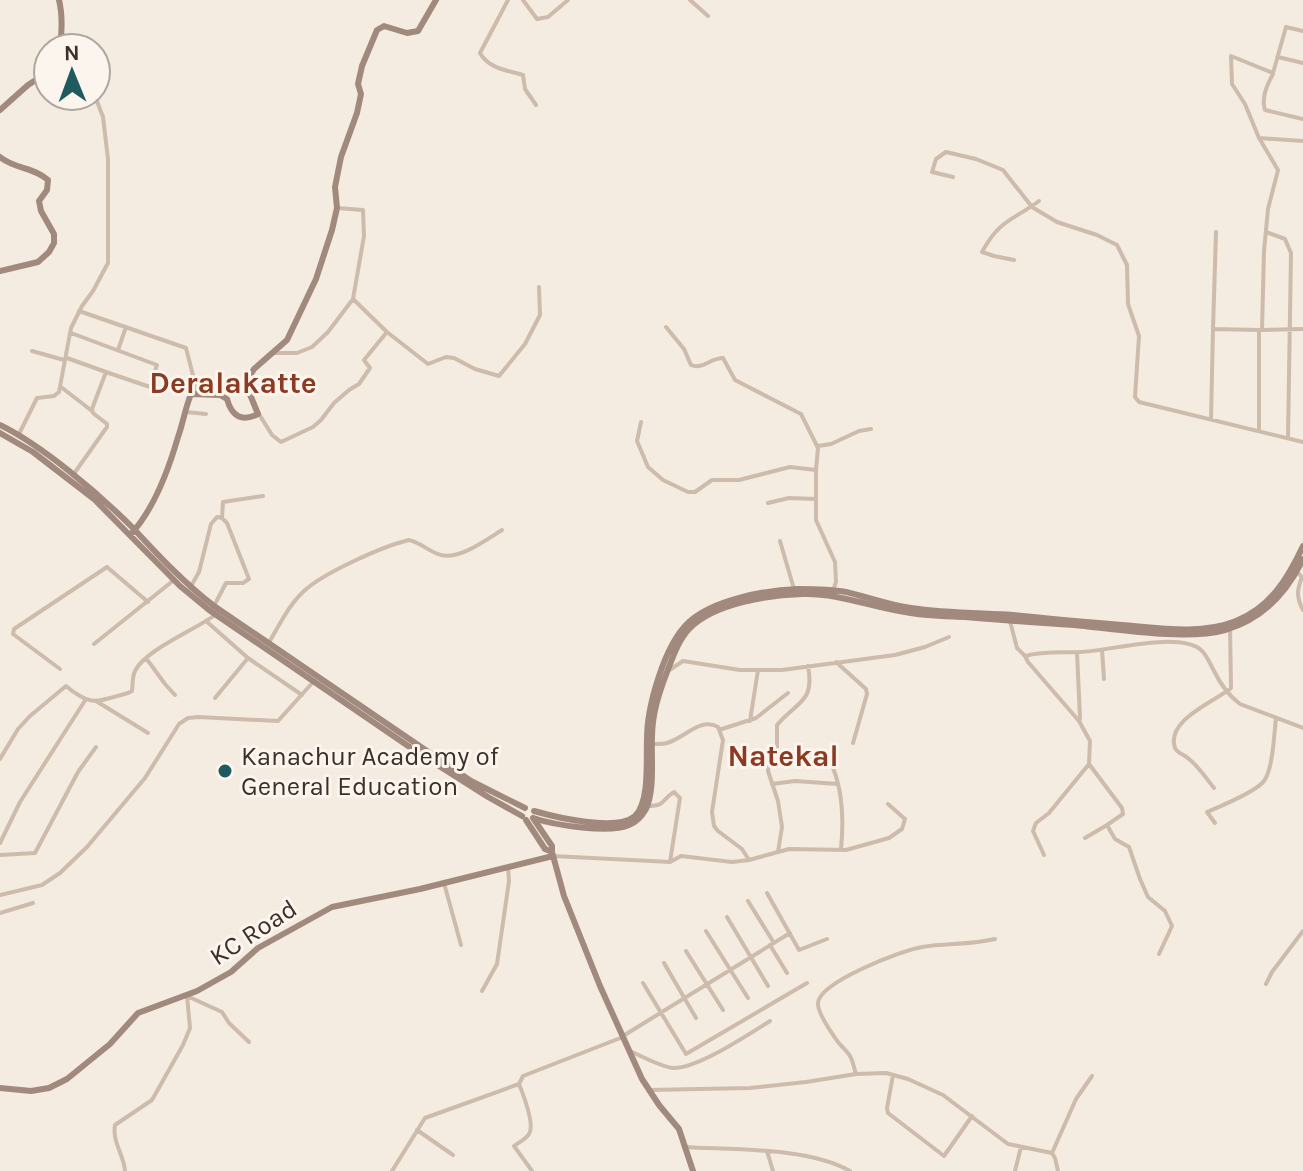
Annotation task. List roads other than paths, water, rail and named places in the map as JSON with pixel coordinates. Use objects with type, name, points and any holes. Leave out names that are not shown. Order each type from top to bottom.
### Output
[{"type":"main road","points":[[59,0],[61,32]]},
{"type":"main road","points":[[132,532],[157,494],[191,394],[220,395],[227,399],[230,409],[241,418],[249,419],[258,414],[247,384],[249,377],[287,340],[316,279],[337,208],[335,187],[341,157],[357,113],[362,66],[377,30],[384,26],[407,33],[418,31],[436,0]]},
{"type":"main road","points":[[0,110],[32,83]]},
{"type":"main road","points":[[0,157],[39,173],[48,180],[47,190],[39,201],[45,221],[54,234],[54,243],[38,262],[0,271]]},
{"type":"main road","points":[[0,425],[132,532],[174,580],[447,771],[529,816],[551,823],[597,828],[631,825],[647,806],[652,759],[649,744]]},
{"type":"main road","points":[[0,433],[16,437],[73,475],[215,610]]},
{"type":"main road","points":[[1009,618],[1175,633],[1200,634],[1230,628],[1264,611],[1284,591],[1303,546]]},
{"type":"main road","points":[[529,816],[603,822],[623,821],[638,812],[644,796],[655,708],[677,637],[689,622],[708,609],[747,596],[794,589],[833,593],[914,614],[1172,628],[1215,627],[1236,621],[1259,608],[1303,559]]},
{"type":"main road","points":[[665,670],[690,628],[705,617],[774,596],[833,593]]},
{"type":"main road","points":[[230,621],[268,644],[314,681],[471,781],[525,808],[522,811],[552,846],[564,896],[581,942],[649,1090],[679,1129],[693,1171]]},
{"type":"main road","points":[[529,816],[545,849],[552,854]]},
{"type":"main road","points":[[545,835],[551,823]]},
{"type":"main road","name":"KC Road","points":[[0,1088],[31,1091],[49,1088],[67,1079],[138,1013],[187,996],[231,972],[258,948],[332,907],[444,883],[552,854]]},
{"type":"street","points":[[508,0],[480,53],[481,57],[489,64],[523,75],[525,89],[536,105]]},
{"type":"street","points":[[523,0],[537,19],[548,17],[568,0]]},
{"type":"street","points":[[690,0],[708,16]]},
{"type":"street","points":[[1303,31],[1286,27],[1263,104],[1265,110],[1303,119]]},
{"type":"street","points":[[1259,431],[1260,330],[1266,232],[1268,209],[1278,170],[1232,84],[1231,56],[1273,73]]},
{"type":"street","points":[[1278,57],[1303,63]]},
{"type":"street","points":[[16,437],[37,398],[54,396],[59,392],[71,333],[79,311],[105,273],[110,252],[106,137],[101,112]]},
{"type":"street","points":[[1259,138],[1303,141]]},
{"type":"street","points":[[953,177],[932,172],[936,159],[946,152],[1003,170],[1032,207],[1057,222],[1117,245],[1127,265],[1128,304],[1139,336],[1135,397],[1139,402],[1303,442]]},
{"type":"street","points":[[1014,260],[982,252],[1001,225],[1039,201]]},
{"type":"street","points":[[274,353],[297,353],[312,347],[328,332],[353,299],[364,236],[363,210],[337,208]]},
{"type":"street","points":[[1211,419],[1216,232]]},
{"type":"street","points":[[1266,232],[1285,239],[1291,253],[1288,438]]},
{"type":"street","points":[[353,299],[387,332],[428,364],[446,357],[454,358],[475,369],[499,376],[525,344],[540,315],[539,287]]},
{"type":"street","points":[[79,311],[186,348],[198,395]]},
{"type":"street","points":[[118,350],[126,327]]},
{"type":"street","points":[[666,327],[684,349],[691,365],[701,366],[723,358],[735,380],[801,414],[818,448],[816,520],[835,562],[833,593]]},
{"type":"street","points":[[1213,329],[1303,329]]},
{"type":"street","points":[[258,414],[272,435],[281,442],[313,427],[334,403],[359,384],[370,368],[364,360],[387,332]]},
{"type":"street","points":[[32,351],[150,387],[157,365],[71,333]]},
{"type":"street","points":[[93,413],[93,404],[106,372]]},
{"type":"street","points":[[60,387],[107,424],[73,475]]},
{"type":"street","points":[[184,412],[206,414]]},
{"type":"street","points":[[641,422],[637,441],[648,467],[663,480],[688,492],[695,492],[712,480],[739,480],[790,467],[816,470]]},
{"type":"street","points":[[818,448],[818,445],[831,444],[871,429]]},
{"type":"street","points":[[222,518],[223,502],[263,496]]},
{"type":"street","points":[[768,503],[789,498],[816,499]]},
{"type":"street","points":[[96,701],[132,691],[133,675],[146,658],[206,621],[215,610],[226,583],[243,583],[249,579],[227,523],[222,518],[217,517],[211,524],[199,572],[190,588]]},
{"type":"street","points":[[268,644],[303,591],[370,554],[409,540],[440,555],[449,556],[471,549],[502,530]]},
{"type":"street","points":[[780,541],[794,589]]},
{"type":"street","points":[[60,669],[13,634],[14,629],[107,567],[148,602]]},
{"type":"street","points":[[1295,569],[1302,577],[1296,589],[1303,610]]},
{"type":"street","points":[[94,644],[174,580]]},
{"type":"street","points":[[1009,618],[1017,648],[1079,721],[1090,741],[1089,764],[1049,813],[1036,823],[1033,831],[1044,855]]},
{"type":"street","points":[[206,621],[248,658],[302,695]]},
{"type":"street","points":[[1214,788],[1174,747],[1176,731],[1191,713],[1231,688],[1230,628]]},
{"type":"street","points":[[665,670],[670,671],[683,661],[740,670],[782,670],[895,655],[949,637]]},
{"type":"street","points":[[1025,656],[1077,653],[1163,641],[1191,644],[1203,651],[1222,685],[1240,704],[1303,728]]},
{"type":"street","points":[[1102,650],[1104,679]]},
{"type":"street","points":[[1077,653],[1079,721]]},
{"type":"street","points":[[146,658],[175,695]]},
{"type":"street","points":[[215,698],[248,658]]},
{"type":"street","points":[[836,662],[866,689],[853,743]]},
{"type":"street","points":[[778,852],[782,827],[769,764],[777,749],[777,725],[810,691],[808,666]]},
{"type":"street","points":[[750,721],[758,670]]},
{"type":"street","points":[[0,895],[42,885],[60,873],[101,832],[145,778],[175,729],[185,719],[278,721],[314,681]]},
{"type":"street","points":[[0,759],[18,729],[66,686],[81,698],[96,701],[148,733]]},
{"type":"street","points":[[719,730],[756,718],[788,693]]},
{"type":"street","points":[[0,843],[20,802],[86,699]]},
{"type":"street","points":[[1215,823],[1207,812],[1252,790],[1265,780],[1276,718]]},
{"type":"street","points":[[649,744],[666,743],[702,725],[711,723],[718,727],[723,740],[712,819],[718,831],[742,849],[749,860]]},
{"type":"street","points":[[0,855],[35,853],[78,772],[96,747]]},
{"type":"street","points":[[828,757],[836,771],[838,784],[843,823],[841,849]]},
{"type":"street","points":[[1085,838],[1123,814],[1122,808],[1089,764]]},
{"type":"street","points":[[772,784],[795,781],[838,784]]},
{"type":"street","points":[[647,806],[658,806],[674,792],[680,798],[670,862]]},
{"type":"street","points":[[552,854],[670,862],[681,856],[732,862],[789,849],[846,850],[889,838],[902,829],[905,819],[888,804]]},
{"type":"street","points":[[1107,825],[1115,839],[1129,847],[1148,897],[1165,911],[1172,926],[1159,954]]},
{"type":"street","points":[[482,991],[497,964],[509,881],[508,867]]},
{"type":"street","points":[[444,883],[461,945]]},
{"type":"street","points":[[767,893],[798,948],[801,950],[827,939]]},
{"type":"street","points":[[748,901],[787,973]]},
{"type":"street","points":[[0,913],[33,903]]},
{"type":"street","points":[[727,917],[768,986]]},
{"type":"street","points":[[706,931],[748,998]]},
{"type":"street","points":[[1266,984],[1303,931]]},
{"type":"street","points":[[392,1171],[425,1118],[519,1084],[523,1076],[623,1036],[790,933]]},
{"type":"street","points":[[856,1074],[851,1056],[819,1010],[817,1003],[825,991],[872,964],[901,952],[995,939]]},
{"type":"street","points":[[686,951],[723,1010]]},
{"type":"street","points":[[664,963],[696,1018]]},
{"type":"street","points":[[643,983],[684,1053],[689,1054],[807,983]]},
{"type":"street","points":[[125,1171],[114,1133],[115,1125],[152,1100],[183,1045],[190,1028],[187,996],[222,1012],[249,1042]]},
{"type":"street","points":[[630,1051],[667,1067],[680,1067],[721,1051],[770,1021]]},
{"type":"street","points":[[649,1090],[750,1088],[886,1073],[943,1095],[1008,1144],[1052,1153],[1058,1171]]},
{"type":"street","points":[[893,1075],[888,1113],[944,1156],[972,1116]]},
{"type":"street","points":[[1052,1153],[1076,1099],[1092,1076]]},
{"type":"street","points":[[519,1084],[531,1131],[529,1136],[514,1146],[532,1171]]},
{"type":"street","points":[[417,1130],[453,1155]]},
{"type":"street","points":[[684,1147],[767,1151],[812,1157],[850,1171]]},
{"type":"street","points":[[1015,1171],[1021,1147]]},
{"type":"street","points":[[767,1151],[773,1171]]},
{"type":"place","name":"Kanachur Academy of General Education","points":[[225,771]]},
{"type":"district","name":"Deralakatte","points":[[233,383]]},
{"type":"district","name":"Natekal","points":[[783,756]]}]
